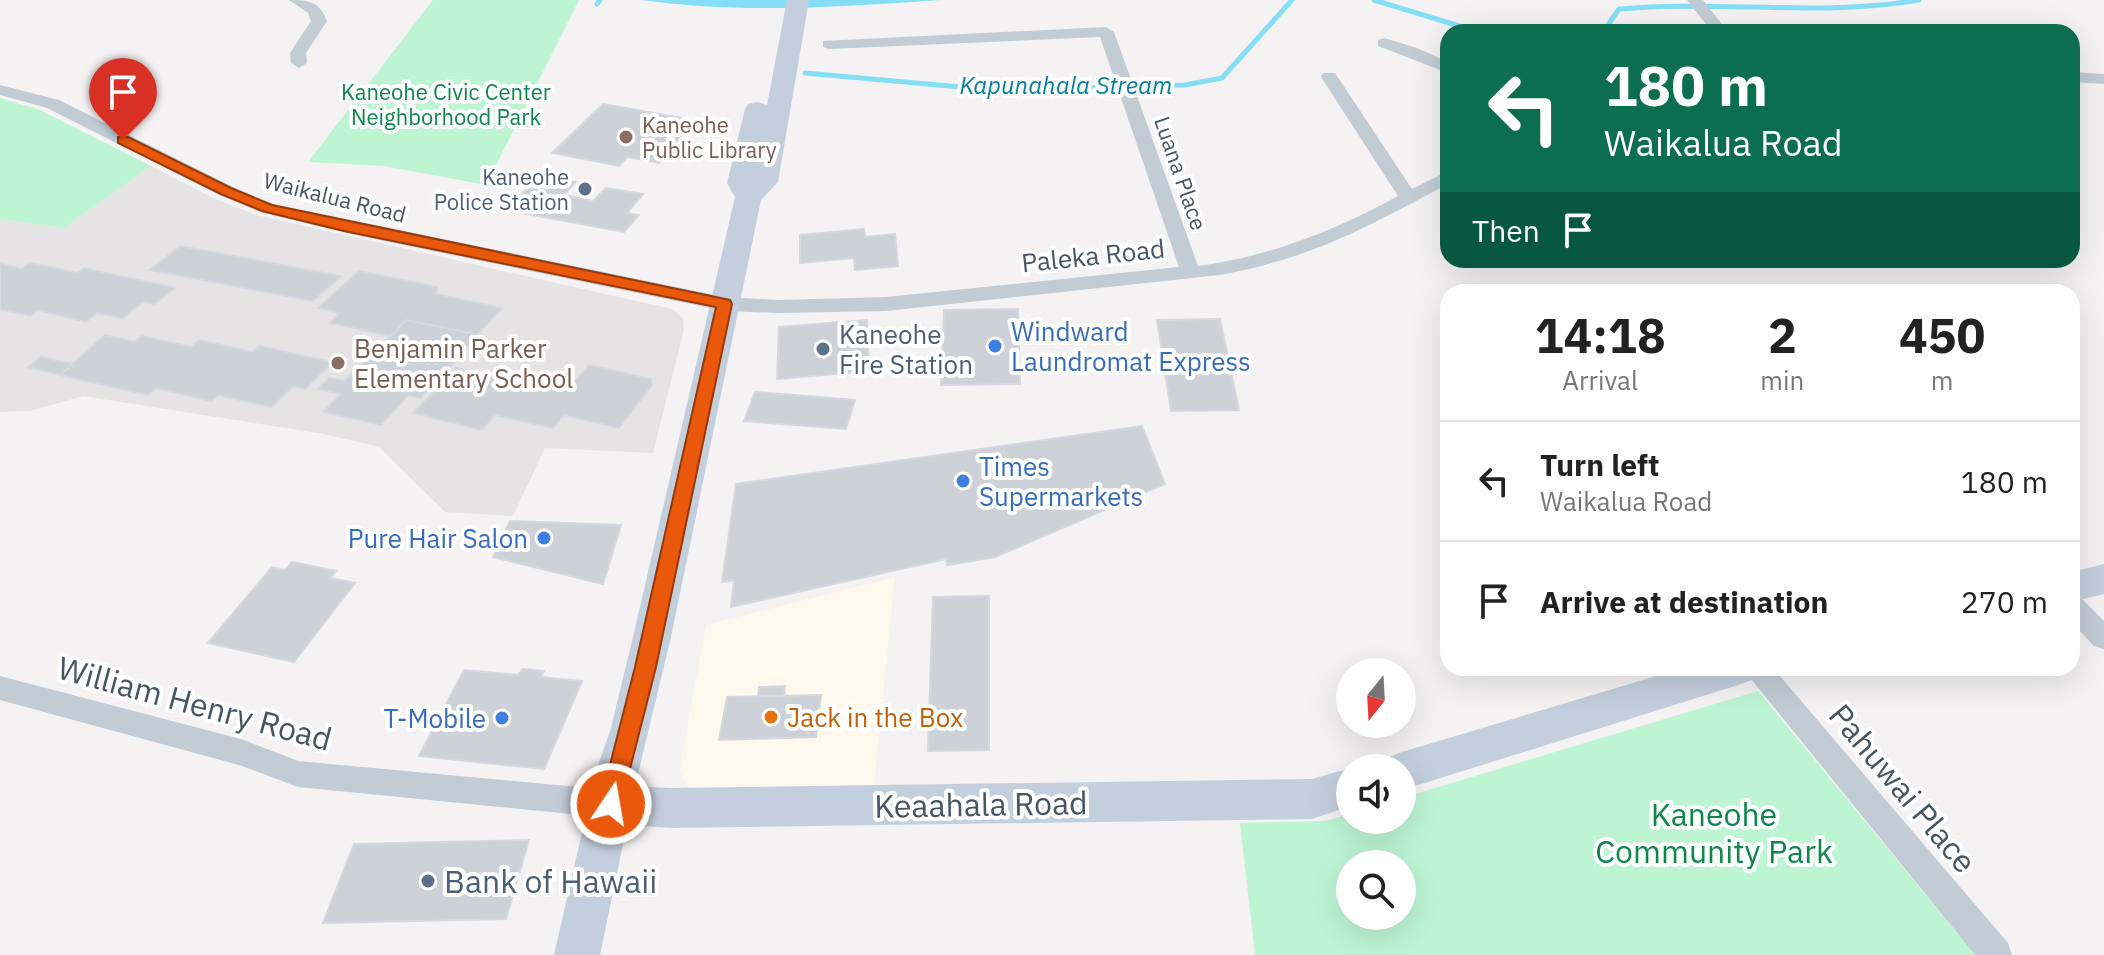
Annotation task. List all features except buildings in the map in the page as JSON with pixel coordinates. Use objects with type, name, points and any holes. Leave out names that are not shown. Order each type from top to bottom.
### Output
[{"type":"main road","points":[[577,955],[645,667],[748,197],[765,182],[791,6]]},
{"type":"main road","points":[[2080,585],[2104,579]]},
{"type":"main road","points":[[1416,767],[1712,676]]},
{"type":"main road","name":"Keaahala Road","points":[[611,804],[670,808],[1312,799],[1336,791]]},
{"type":"street","points":[[297,0],[315,10],[319,21],[298,53],[299,63]]},
{"type":"street","points":[[1697,3],[1714,24]]},
{"type":"street","name":"Luana Place","points":[[829,44],[1106,32],[1191,274]]},
{"type":"street","points":[[1384,43],[1440,64]]},
{"type":"street","points":[[1329,77],[1408,197]]},
{"type":"street","points":[[2080,78],[2104,79]]},
{"type":"street","name":"Waikalua Road","points":[[0,90],[53,104],[226,191],[267,208],[350,228],[725,304]]},
{"type":"street","name":"Paleka Road","points":[[725,304],[774,308],[891,303],[1154,275],[1191,274],[1275,256],[1329,239],[1440,181]]},
{"type":"street","points":[[2080,614],[2104,638]]},
{"type":"street","name":"Pahuwai Place","points":[[1763,676],[1996,955]]},
{"type":"street","name":"William Henry Road","points":[[0,688],[241,752],[298,774],[611,804]]},
{"type":"shaded area","name":"Benjamin Parker Elementary School","points":[[151,166],[213,198],[256,215],[672,309],[683,318],[684,330],[653,453],[545,448],[513,516],[445,512],[379,447],[324,434],[83,396],[30,411],[0,412],[0,219],[64,228]]},
{"type":"shaded area","points":[[895,577],[874,787],[696,790],[688,787],[679,771],[706,625]]},
{"type":"green space","name":"Kaneohe Civic Center Neighborhood Park","points":[[433,0],[579,0],[486,185],[384,166],[308,162]]},
{"type":"green space","points":[[0,98],[40,110],[151,166],[64,228],[0,219]]},
{"type":"green space","name":"Kaneohe Community Park","points":[[1758,691],[1975,955],[1255,955],[1240,823],[1326,821],[1336,818],[1336,834],[1416,834],[1416,794]]},
{"type":"water","points":[[642,0],[940,0],[753,8]]},
{"type":"waterway","name":"Kapunahala Stream","points":[[597,4],[600,0]]},
{"type":"waterway","name":"Kapunahala Stream","points":[[805,73],[994,90],[1185,85],[1222,78],[1292,0]]},
{"type":"waterway","name":"Kapunahala Stream","points":[[1374,0],[1453,24]]},
{"type":"waterway","name":"Kapunahala Stream","points":[[1609,24],[1619,9],[1844,7],[1919,0]]},
{"type":"place","name":"Kaneohe Public Library","points":[[626,137]]},
{"type":"place","name":"Kaneohe Police Station","points":[[585,189]]},
{"type":"place","name":"Windward Laundromat Express","points":[[995,346]]},
{"type":"place","name":"Kaneohe Fire Station","points":[[823,349]]},
{"type":"place","name":"Benjamin Parker Elementary School","points":[[338,363]]},
{"type":"place","name":"Times Supermarkets","points":[[963,481]]},
{"type":"place","name":"Pure Hair Salon","points":[[544,538]]},
{"type":"place","name":"Jack in the Box","points":[[771,717]]},
{"type":"place","name":"T-Mobile","points":[[502,718]]},
{"type":"place","name":"Bank of Hawaii","points":[[428,881]]},
{"type":"route","points":[[123,140],[267,208],[344,227],[725,304],[645,667],[611,804]]}]
